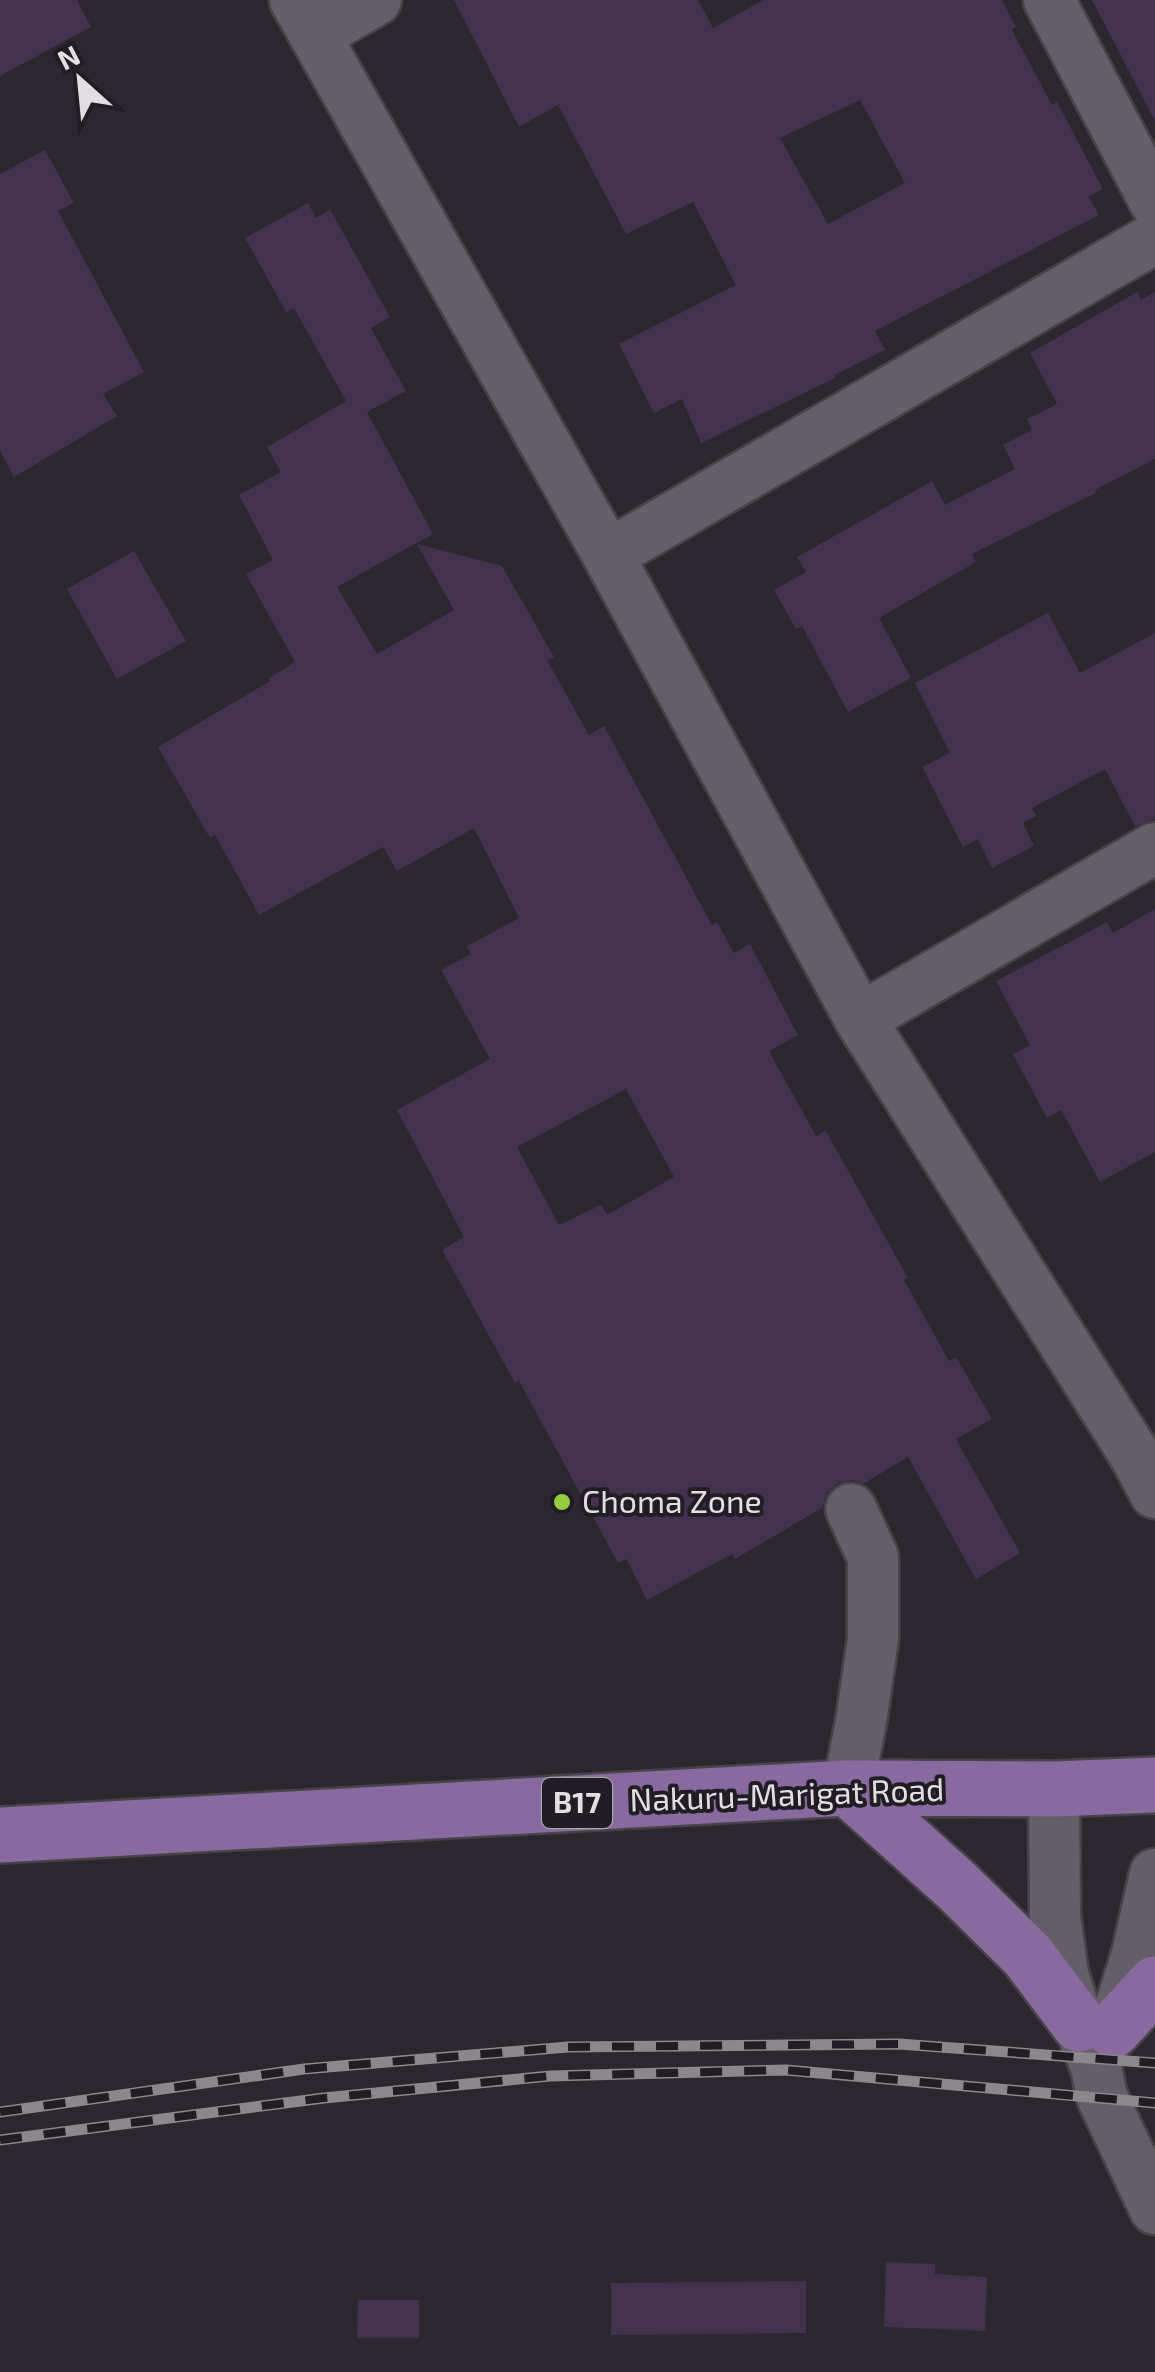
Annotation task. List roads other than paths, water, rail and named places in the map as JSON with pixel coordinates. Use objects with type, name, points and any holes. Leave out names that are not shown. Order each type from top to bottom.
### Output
[{"type":"main road","name":"Nakuru-Marigat Road","points":[[0,1835],[848,1788],[1155,1785]]},
{"type":"main road","points":[[848,1788],[1028,1956],[1096,2041],[1155,1984]]},
{"type":"street","points":[[376,0],[305,18],[608,555],[860,1019],[1149,1466]]},
{"type":"street","points":[[1049,0],[1155,202]]},
{"type":"street","points":[[608,555],[1155,238]]},
{"type":"street","points":[[860,1019],[1155,848]]},
{"type":"street","points":[[848,1788],[866,1688],[873,1606],[873,1557],[851,1509]]},
{"type":"street","points":[[1054,1788],[1056,1916],[1063,1974],[1096,2041],[1102,2097],[1155,2209]]},
{"type":"street","points":[[1096,2041],[1145,1923],[1155,1874]]},
{"type":"railway","points":[[0,2112],[304,2069],[568,2047],[899,2044],[1155,2063]]},
{"type":"railway","points":[[0,2140],[324,2098],[550,2076],[786,2070],[1155,2103]]},
{"type":"place","name":"Choma Zone","points":[[562,1502]]}]
